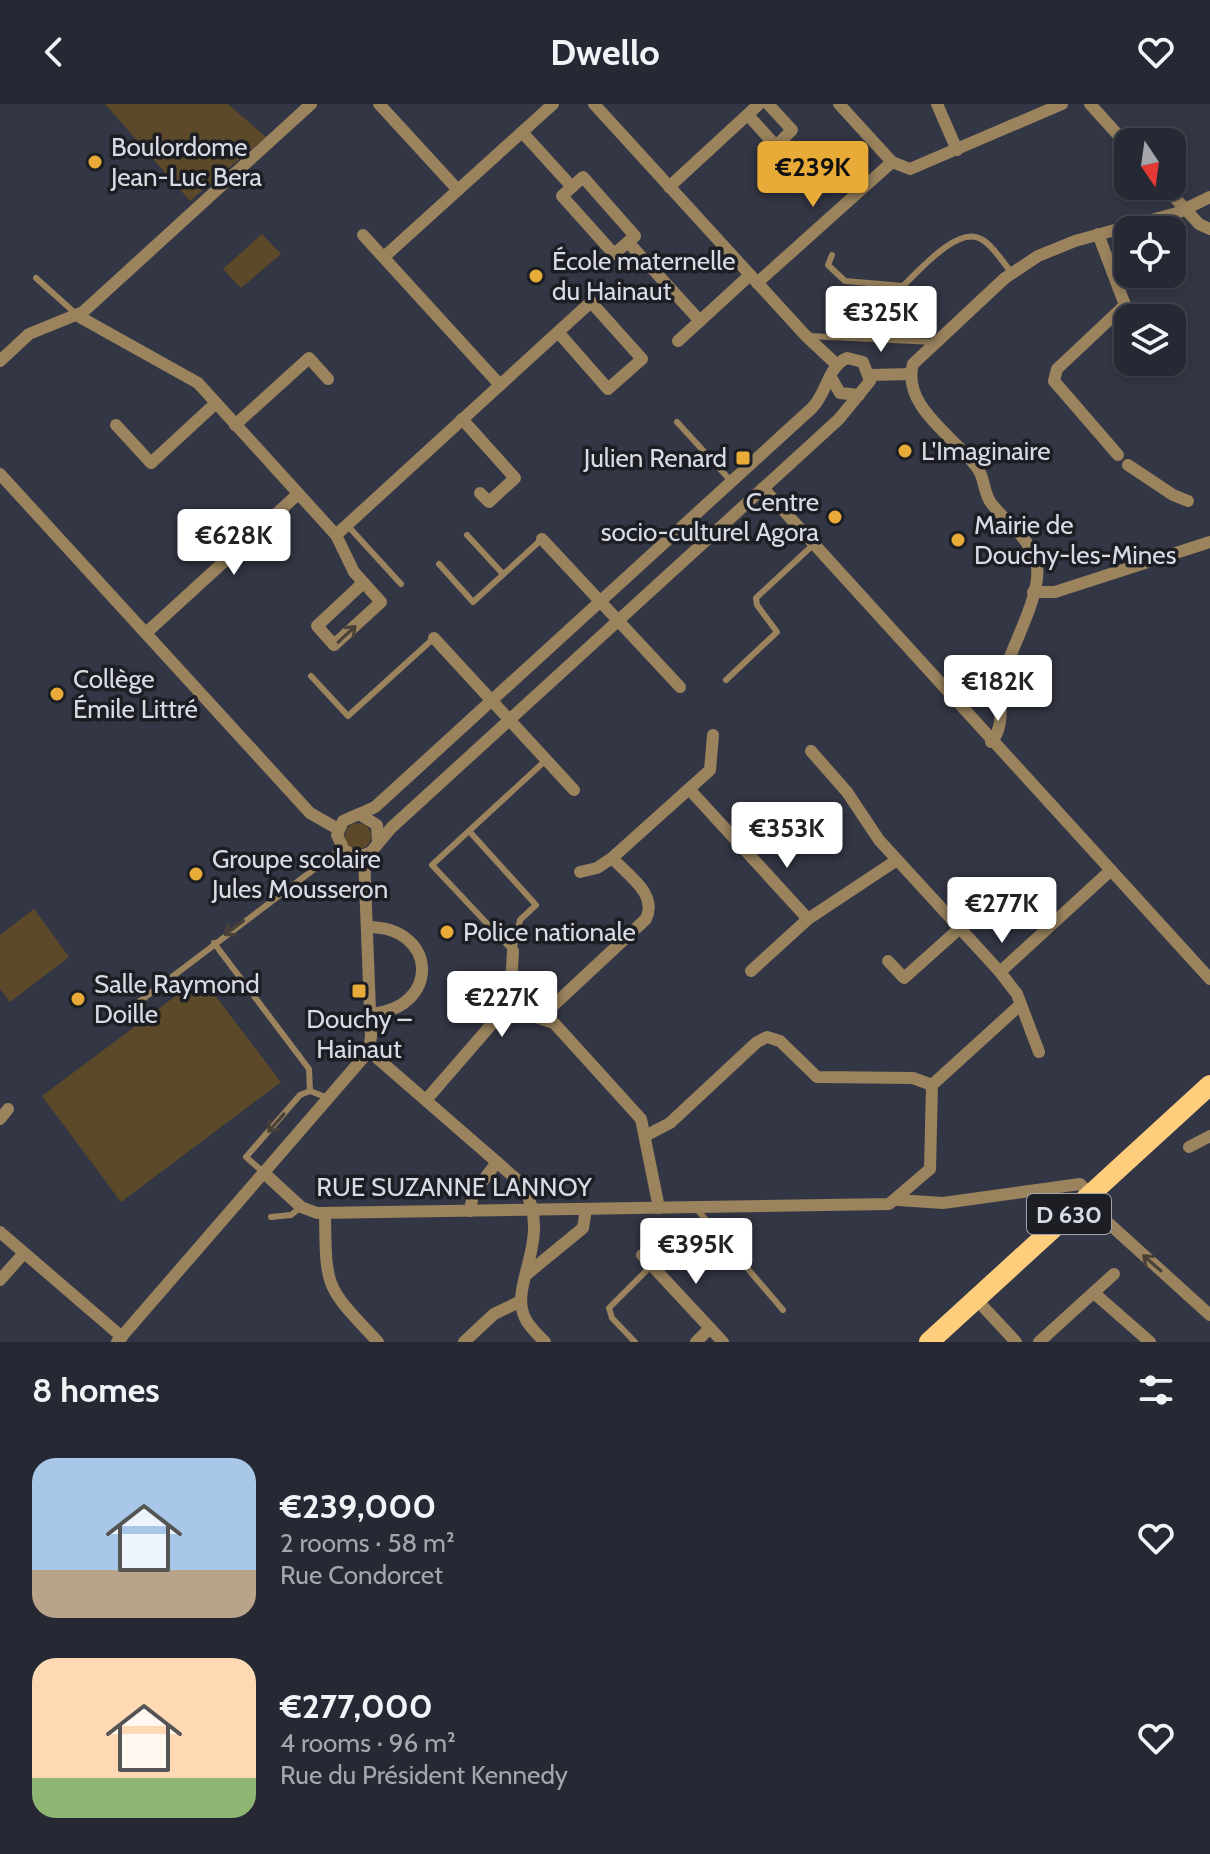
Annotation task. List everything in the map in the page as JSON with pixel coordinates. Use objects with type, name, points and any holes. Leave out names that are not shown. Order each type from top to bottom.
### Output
[{"type":"main road","name":"D 630","points":[[1090,1201],[1210,1085]]},
{"type":"main road","name":"D 630","points":[[929,1342],[979,1302],[1210,1098]]},
{"type":"main road","name":"D 630","points":[[943,1342],[979,1302]]},
{"type":"street","points":[[0,361],[29,334],[78,316],[311,104]]},
{"type":"street","points":[[379,104],[458,190]]},
{"type":"street","points":[[384,257],[553,104]]},
{"type":"street","points":[[595,104],[805,335],[836,364]]},
{"type":"street","points":[[669,187],[759,104]]},
{"type":"street","points":[[748,115],[776,146],[792,130],[768,104]]},
{"type":"street","points":[[839,104],[892,162],[910,169],[1062,104]]},
{"type":"street","points":[[937,104],[957,150]]},
{"type":"street","points":[[1090,104],[1114,131]]},
{"type":"street","points":[[522,132],[572,187]]},
{"type":"street","points":[[678,341],[892,162]]},
{"type":"street","points":[[583,177],[635,236],[614,254],[562,196],[572,187],[583,177]]},
{"type":"street","points":[[991,742],[1000,723],[1003,676],[1033,592],[1037,573],[1034,555],[991,503],[978,469],[920,404],[911,374],[916,359],[1012,273],[1055,248],[1186,210],[1210,197]]},
{"type":"street","points":[[1177,200],[1210,229]]},
{"type":"street","points":[[1098,234],[1125,305],[1057,369],[1054,381],[1118,455]]},
{"type":"street","points":[[363,235],[500,385]]},
{"type":"street","points":[[628,242],[700,321]]},
{"type":"street","points":[[336,535],[462,419],[591,302],[642,359],[608,389],[558,332]]},
{"type":"street","points":[[78,316],[194,380],[336,535],[350,565],[381,602],[334,645],[317,626],[363,583]]},
{"type":"street","points":[[235,425],[309,358],[328,379]]},
{"type":"street","points":[[855,358],[865,364],[870,375],[868,386],[839,419],[364,856],[351,855],[342,848],[338,829],[345,819],[375,807],[817,403],[832,379],[836,364],[855,358]]},
{"type":"street","points":[[870,375],[911,374]]},
{"type":"street","points":[[832,379],[840,393],[859,394]]},
{"type":"street","points":[[116,425],[151,463],[216,403]]},
{"type":"street","points":[[462,419],[515,478],[489,502],[480,493]]},
{"type":"street","points":[[1128,465],[1173,495],[1188,501]]},
{"type":"street","points":[[0,474],[310,813],[338,829]]},
{"type":"street","points":[[763,488],[1210,979]]},
{"type":"street","points":[[146,633],[298,494]]},
{"type":"street","points":[[542,539],[680,687]]},
{"type":"street","points":[[1033,592],[1055,592],[1210,542]]},
{"type":"street","points":[[434,638],[574,790]]},
{"type":"street","points":[[580,872],[597,868],[612,858],[712,766],[713,735]]},
{"type":"street","points":[[811,751],[847,792],[897,860],[1000,972],[1020,1005],[1039,1052]]},
{"type":"street","points":[[689,789],[808,919]]},
{"type":"street","points":[[359,814],[377,825],[378,843]]},
{"type":"street","points":[[0,1232],[119,1339],[369,1051],[371,1014],[364,856]]},
{"type":"street","points":[[541,1017],[647,916],[648,897],[612,858]]},
{"type":"street","points":[[751,971],[808,919],[897,860]]},
{"type":"street","points":[[1000,972],[1111,870]]},
{"type":"street","points":[[368,927],[387,928],[405,935],[417,950],[422,968],[419,987],[408,1002],[392,1012],[371,1014]]},
{"type":"street","points":[[888,961],[904,978],[960,928]]},
{"type":"street","points":[[426,1100],[510,1003],[513,951]]},
{"type":"street","points":[[510,1003],[521,1012],[554,1023],[641,1119],[647,1135],[659,1208]]},
{"type":"street","points":[[898,1200],[927,1174],[931,1165],[932,1085],[1020,1005]]},
{"type":"street","points":[[647,1135],[670,1123],[757,1042],[767,1037],[780,1041],[817,1077],[913,1078],[932,1085]]},
{"type":"street","points":[[369,1051],[522,1184],[534,1210],[534,1244],[521,1301],[527,1322],[545,1342]]},
{"type":"street","points":[[1189,1147],[1210,1136]]},
{"type":"street","points":[[470,1211],[473,1194],[497,1162]]},
{"type":"street","name":"RUE SUZANNE LANNOY","points":[[263,1172],[301,1207],[311,1212],[325,1213],[884,1205],[898,1200],[952,1203],[1080,1184],[1090,1201]]},
{"type":"street","points":[[1090,1201],[1210,1315]]},
{"type":"street","points":[[527,1274],[583,1228],[586,1209]]},
{"type":"street","points":[[325,1213],[326,1271],[330,1288],[378,1342]]},
{"type":"street","points":[[0,1280],[24,1253]]},
{"type":"street","points":[[647,1260],[723,1342]]},
{"type":"street","points":[[1039,1342],[1114,1274]]},
{"type":"street","points":[[1094,1293],[1150,1342]]},
{"type":"street","points":[[464,1342],[494,1314],[521,1301]]},
{"type":"street","points":[[979,1302],[1016,1342]]},
{"type":"street","points":[[696,1342],[710,1328]]},
{"type":"lane","points":[[832,255],[828,265],[845,281],[903,286],[956,239],[968,236],[981,239],[1012,273]]},
{"type":"lane","points":[[36,278],[78,316]]},
{"type":"lane","points":[[805,335],[935,342]]},
{"type":"lane","points":[[677,422],[732,481]]},
{"type":"lane","points":[[347,525],[401,584]]},
{"type":"lane","points":[[467,535],[503,574]]},
{"type":"lane","points":[[439,564],[473,602],[542,539]]},
{"type":"lane","points":[[726,680],[777,632],[757,605],[756,598],[813,545]]},
{"type":"lane","points":[[311,676],[348,716],[434,638]]},
{"type":"lane","points":[[513,951],[432,865],[546,760]]},
{"type":"lane","points":[[469,831],[536,905],[520,920],[513,951]]},
{"type":"lane","points":[[127,1011],[342,848]]},
{"type":"lane","points":[[214,943],[309,1069],[310,1091]]},
{"type":"lane","points":[[263,1172],[246,1157],[300,1095],[310,1091],[328,1098]]},
{"type":"lane","points":[[271,1217],[291,1215],[301,1207]]},
{"type":"lane","points":[[695,1207],[783,1310]]},
{"type":"lane","points":[[635,1342],[612,1318],[609,1308],[647,1260]]},
{"type":"shaded area","points":[[105,104],[228,104],[266,137],[190,201]]},
{"type":"shaded area","points":[[262,234],[281,254],[241,288],[223,269]]},
{"type":"shaded area","points":[[358,823],[367,827],[371,836],[367,845],[358,849],[349,845],[345,836],[349,827]]},
{"type":"shaded area","points":[[34,909],[69,957],[10,1002],[0,989],[0,935]]},
{"type":"shaded area","points":[[201,977],[281,1082],[121,1202],[42,1096]]},
{"type":"place","name":"Boulordome Jean-Luc Bera","points":[[95,162]]},
{"type":"place","name":"École maternelle du Hainaut","points":[[536,276]]},
{"type":"place","name":"L'Imaginaire","points":[[905,451]]},
{"type":"place","name":"Julien Renard","points":[[743,458]]},
{"type":"place","name":"Centre socio-culturel Agora","points":[[835,517]]},
{"type":"place","name":"Mairie de Douchy-les-Mines","points":[[958,540]]},
{"type":"place","name":"Collège Émile Littré","points":[[57,694]]},
{"type":"place","name":"Groupe scolaire Jules Mousseron","points":[[196,874]]},
{"type":"place","name":"Police nationale","points":[[447,932]]},
{"type":"place","name":"Douchy – Hainaut","points":[[359,991]]},
{"type":"place","name":"Salle Raymond Doille","points":[[78,999]]}]
